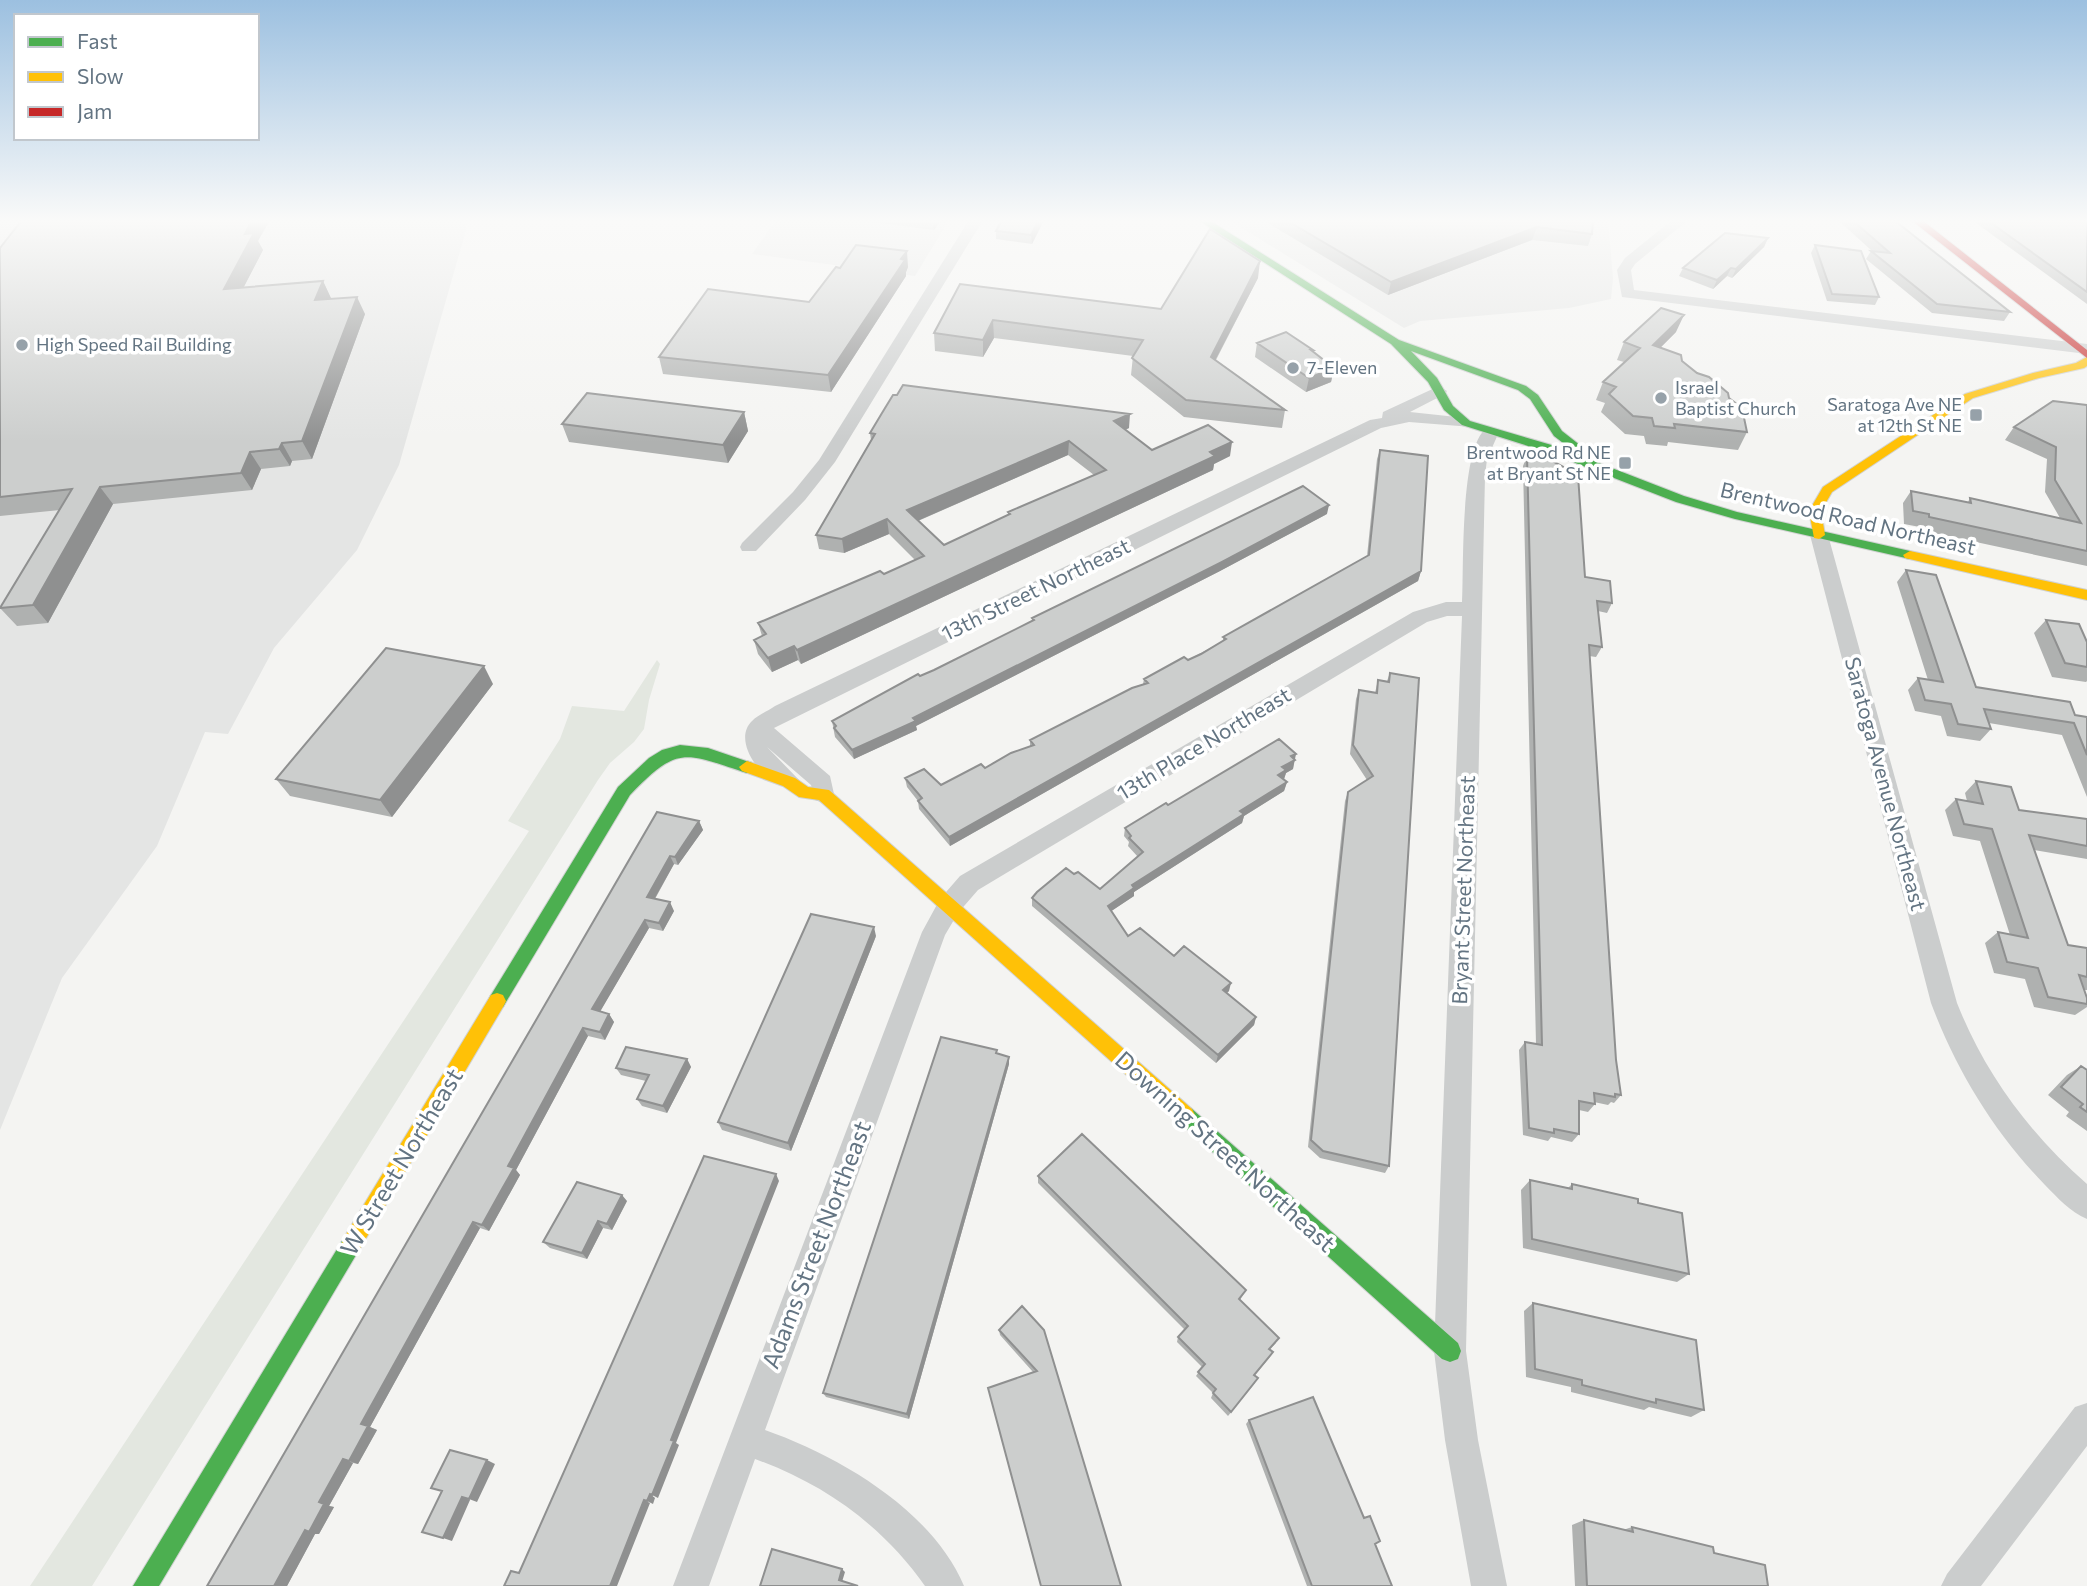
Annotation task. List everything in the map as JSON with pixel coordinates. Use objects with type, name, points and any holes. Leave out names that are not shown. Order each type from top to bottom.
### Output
[{"type":"main road","points":[[1319,294],[1395,342],[1426,371],[1448,408],[1466,423]]},
{"type":"main road","points":[[2009,294],[2085,354]]},
{"type":"main road","points":[[1395,342],[1474,372]]},
{"type":"main road","points":[[2030,357],[2061,351],[2085,354]]},
{"type":"main road","name":"Saratoga Avenue Northeast","points":[[1819,535],[1815,511],[1827,490],[1969,396],[2037,375],[2080,366],[2085,354]]},
{"type":"main road","name":"Saratoga Avenue Northeast","points":[[1969,396],[1983,379],[2000,368]]},
{"type":"main road","points":[[1438,389],[1455,377],[1474,372]]},
{"type":"main road","name":"Brentwood Road Northeast","points":[[1474,372],[1522,388],[1534,397],[1558,433],[1605,469]]},
{"type":"main road","points":[[1517,439],[1534,431],[1546,418]]},
{"type":"main road","name":"Brentwood Road Northeast","points":[[1466,423],[1605,469],[1705,507],[2087,595]]},
{"type":"main road","name":"Downing Street Northeast","points":[[673,753],[688,749],[705,751],[789,782],[805,793],[823,794],[1450,1351]]},
{"type":"main road","name":"W Street Northeast","points":[[145,1586],[624,791],[642,769],[673,753]]},
{"type":"street","points":[[749,547],[799,496],[826,462],[929,294]]},
{"type":"street","points":[[1627,294],[2085,354]]},
{"type":"street","name":"13th Street Northeast","points":[[759,727],[794,707],[1376,424],[1401,407],[1438,389]]},
{"type":"street","name":"13th Street Northeast","points":[[1376,424],[1414,417],[1466,423]]},
{"type":"street","name":"Bryant Street Northeast","points":[[1450,1351],[1476,470],[1490,432]]},
{"type":"street","name":"Saratoga Avenue Northeast","points":[[1819,535],[1955,1036],[1971,1068],[2014,1129],[2055,1175],[2087,1204]]},
{"type":"street","name":"13th Place Northeast","points":[[949,906],[969,883],[1420,617],[1446,609],[1472,609]]},
{"type":"street","points":[[759,727],[755,744],[760,755],[789,782]]},
{"type":"street","name":"Downing Street Northeast","points":[[759,727],[821,782],[823,794]]},
{"type":"street","name":"Adams Street Northeast","points":[[691,1586],[934,932],[949,906]]},
{"type":"street","points":[[1450,1351],[1469,1486],[1489,1586]]},
{"type":"street","points":[[1959,1586],[2087,1419]]},
{"type":"street","points":[[744,1439],[784,1452],[865,1495],[911,1540],[946,1586]]},
{"type":"shaded area","points":[[0,294],[448,294],[399,465],[357,550],[274,648],[228,734],[205,732],[157,846],[62,978],[0,1130]]},
{"type":"shaded area","points":[[1349,294],[1611,294],[1611,299],[1569,308],[1420,321],[1404,328]]},
{"type":"shaded area","points":[[657,660],[660,664],[644,729],[634,742],[610,763],[598,780],[92,1586],[30,1586],[529,831],[508,821],[560,739],[572,706],[624,711]]},
{"type":"building","points":[[0,294],[318,294],[315,300],[357,297],[302,441],[282,443],[279,449],[250,452],[241,473],[100,487],[33,605],[0,608],[72,489],[0,497]]},
{"type":"building","points":[[704,294],[747,294],[809,302],[815,294],[882,294],[828,375],[659,357]]},
{"type":"building","points":[[955,294],[1041,294],[1161,309],[1170,294],[1243,294],[1211,357],[1285,410],[1186,400],[1132,358],[1143,340],[993,320],[983,340],[934,333]]},
{"type":"building","points":[[1832,294],[1878,294],[1879,297]]},
{"type":"building","points":[[1925,294],[1987,294],[2010,312],[1937,304]]},
{"type":"building","points":[[1661,308],[1684,315],[1653,345],[1681,355],[1682,361],[1697,373],[1709,377],[1728,393],[1729,398],[1742,408],[1747,432],[1674,424],[1675,428],[1654,426],[1652,418],[1633,416],[1609,394],[1616,387],[1603,382],[1640,348],[1624,342]]},
{"type":"building","points":[[1286,332],[1334,368],[1309,378],[1257,343]]},
{"type":"building","points":[[903,385],[1130,414],[1114,421],[1152,450],[1208,425],[1232,442],[1210,452],[1215,456],[797,650],[794,646],[768,658],[754,640],[766,634],[758,623],[880,571],[884,574],[924,556],[887,519],[842,539],[816,535],[875,434],[870,433],[893,395],[897,395]],"holes":[[[1069,441],[1106,470],[1008,512],[1010,514],[944,545],[907,510]]]},
{"type":"building","points":[[587,393],[744,412],[723,445],[562,424]]},
{"type":"building","points":[[2053,401],[2087,405],[2087,551],[1929,517],[1929,514],[1913,511],[1911,491],[1971,503],[1970,498],[2081,523],[2055,480],[2056,447],[2014,427]]},
{"type":"building","points":[[1380,450],[1428,456],[1421,571],[949,837],[918,801],[922,798],[905,778],[924,769],[941,785],[981,764],[985,768],[1011,753],[1034,745],[1030,740],[1132,688],[1148,683],[1144,679],[1184,657],[1188,660],[1201,654],[1226,639],[1223,637],[1369,555]]},
{"type":"building","points":[[1527,456],[1549,459],[1578,475],[1585,577],[1610,581],[1612,603],[1597,601],[1602,647],[1589,645],[1616,1060],[1621,1095],[1615,1094],[1615,1097],[1594,1093],[1595,1104],[1579,1101],[1579,1134],[1529,1128],[1525,1042],[1542,1045]]},
{"type":"building","points":[[1303,486],[1329,505],[913,718],[916,721],[852,750],[834,728],[836,726],[832,721],[918,674],[920,676],[934,670],[1034,620],[1032,618]]},
{"type":"building","points":[[1906,570],[1936,575],[1976,687],[2070,702],[2075,715],[2087,717],[2087,755],[2074,723],[1984,709],[1991,729],[1958,724],[1951,704],[1925,700],[1918,678],[1943,682]]},
{"type":"building","points":[[2046,620],[2079,624],[2087,642],[2087,667],[2065,663]]},
{"type":"building","points":[[386,648],[484,666],[380,800],[276,779]]},
{"type":"building","points":[[1390,673],[1419,678],[1389,1166],[1323,1151],[1311,1140],[1348,792],[1373,776],[1353,745],[1359,690],[1377,693],[1378,680],[1389,682]]},
{"type":"building","points":[[1279,739],[1296,754],[1291,756],[1295,760],[1282,767],[1286,770],[1278,775],[1287,782],[1240,811],[1244,814],[1132,885],[1134,888],[1108,906],[1128,936],[1140,928],[1174,956],[1184,946],[1231,983],[1223,990],[1256,1017],[1218,1055],[1032,898],[1066,868],[1074,874],[1078,872],[1100,889],[1143,852],[1129,838],[1131,836],[1125,828]]},
{"type":"building","points":[[1976,781],[2011,787],[2019,810],[2087,819],[2087,846],[2029,835],[2068,945],[2087,948],[2087,977],[2079,975],[2087,1004],[2048,997],[2038,968],[2007,962],[1998,932],[2028,938],[1992,829],[1964,824],[1956,799],[1983,804]]},
{"type":"building","points":[[657,812],[699,821],[675,857],[670,856],[647,897],[670,902],[659,923],[645,920],[592,1009],[609,1014],[600,1032],[583,1028],[508,1166],[514,1168],[482,1225],[473,1222],[361,1424],[368,1426],[349,1461],[343,1459],[319,1502],[324,1504],[309,1532],[305,1530],[274,1586],[207,1586]]},
{"type":"building","points":[[811,914],[874,927],[788,1143],[718,1122]]},
{"type":"building","points":[[941,1037],[997,1050],[996,1053],[1009,1057],[907,1414],[823,1393]]},
{"type":"building","points":[[626,1047],[687,1059],[663,1106],[637,1099],[649,1075],[616,1068]]},
{"type":"building","points":[[2081,1066],[2087,1070],[2087,1112],[2080,1107],[2083,1104],[2061,1087]]},
{"type":"building","points":[[1082,1134],[1246,1290],[1239,1299],[1279,1338],[1269,1349],[1273,1352],[1254,1375],[1258,1378],[1231,1412],[1213,1393],[1216,1389],[1198,1372],[1205,1364],[1178,1337],[1188,1326],[1038,1176]]},
{"type":"building","points":[[704,1156],[776,1174],[671,1440],[674,1441],[652,1495],[650,1494],[647,1501],[644,1500],[610,1586],[504,1586],[511,1571],[519,1573]]},
{"type":"building","points":[[1530,1180],[1572,1189],[1572,1184],[1638,1199],[1638,1203],[1682,1213],[1689,1274],[1532,1239]]},
{"type":"building","points":[[577,1182],[622,1195],[607,1224],[598,1221],[582,1253],[543,1242]]},
{"type":"building","points":[[1533,1303],[1696,1340],[1704,1410],[1656,1399],[1656,1403],[1582,1385],[1582,1380],[1535,1369]]},
{"type":"building","points":[[1022,1306],[1044,1330],[1121,1586],[1041,1586],[988,1388],[1037,1371],[999,1330]]},
{"type":"building","points":[[1313,1397],[1364,1518],[1370,1516],[1380,1541],[1375,1544],[1392,1586],[1312,1586],[1249,1420]]},
{"type":"building","points":[[450,1450],[487,1460],[469,1499],[462,1497],[443,1538],[422,1532],[442,1491],[431,1488]]},
{"type":"building","points":[[1584,1520],[1633,1532],[1632,1527],[1713,1547],[1714,1553],[1765,1565],[1768,1586],[1587,1586]]},
{"type":"building","points":[[772,1549],[842,1569],[839,1580],[858,1586],[760,1586]]},
{"type":"traffic: fast","points":[[1319,294],[1395,342],[1522,388],[1534,397],[1558,433],[1584,453]]},
{"type":"traffic: fast","points":[[1395,342],[1433,380],[1448,408],[1466,423],[1551,449],[1680,499],[1735,515],[1910,555]]},
{"type":"traffic: fast","points":[[497,1001],[624,791],[640,774],[667,754],[680,750],[708,753],[747,767]]},
{"type":"traffic: fast","points":[[1185,1115],[1450,1351]]},
{"type":"traffic: fast","points":[[145,1586],[352,1243]]},
{"type":"traffic: slow","points":[[1819,535],[1815,511],[1827,490],[1969,396],[2037,375],[2080,366],[2087,360]]},
{"type":"traffic: slow","points":[[1910,555],[2087,595]]},
{"type":"traffic: slow","points":[[747,767],[789,782],[805,793],[823,794],[1185,1115]]},
{"type":"traffic: slow","points":[[352,1243],[497,1001]]},
{"type":"traffic: jam","points":[[2009,294],[2087,355]]},
{"type":"place","name":"High Speed Rail Building","points":[[22,345]]},
{"type":"place","name":"7-Eleven","points":[[1293,368]]},
{"type":"place","name":"Israel Baptist Church","points":[[1661,398]]},
{"type":"place","name":"Saratoga Ave NE at 12th St NE","points":[[1976,415]]},
{"type":"place","name":"Brentwood Rd NE at Bryant St NE","points":[[1625,463]]}]
